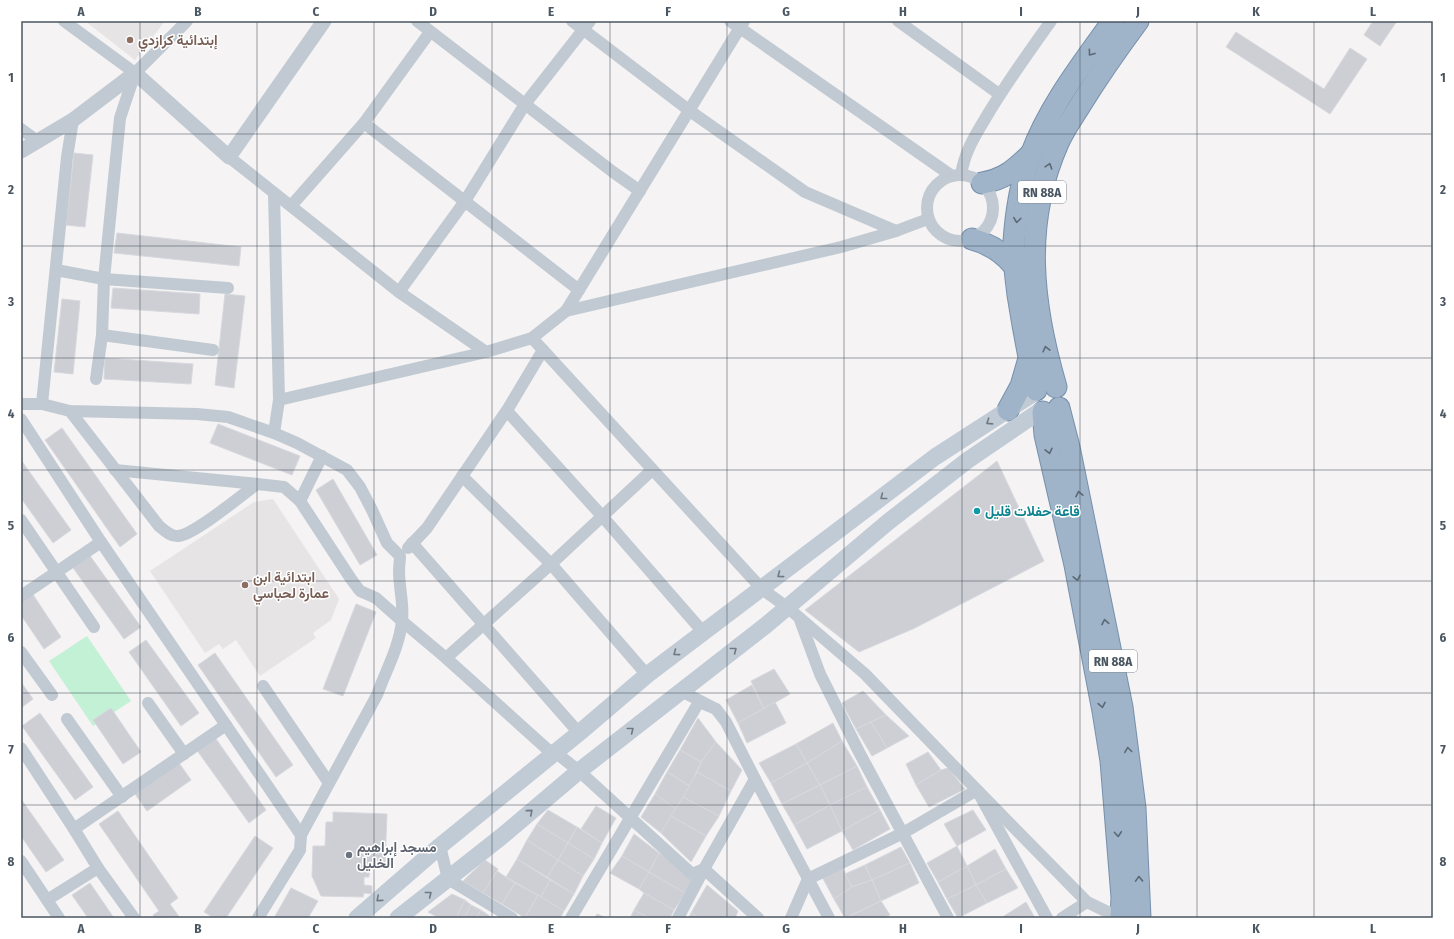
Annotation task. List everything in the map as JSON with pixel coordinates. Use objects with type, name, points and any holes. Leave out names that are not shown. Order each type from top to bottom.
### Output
[{"type":"highway","points":[[1113,21],[1073,77],[1046,121],[1031,154],[1024,178],[1018,210],[1014,241],[1014,266],[1029,360],[1042,403],[1045,435],[1094,658],[1110,754],[1122,897],[1120,918]]},
{"type":"highway","name":"RN 88A","points":[[1138,21],[1089,91],[1064,130],[1052,156],[1041,194],[1035,224],[1034,283],[1044,342],[1056,387],[1062,395],[1062,399],[1042,403],[1070,454],[1122,707],[1134,808],[1140,918]]},
{"type":"highway","points":[[982,183],[1004,177],[1013,171],[1031,154]]},
{"type":"highway","points":[[972,239],[985,243],[996,249],[1014,266]]},
{"type":"highway","points":[[1008,410],[1021,386],[1029,360]]},
{"type":"main road","points":[[356,918],[440,846],[579,734],[647,675],[935,457],[1008,410],[1042,403]]},
{"type":"main road","points":[[398,918],[501,837],[579,771],[765,626],[888,522],[1042,403]]},
{"type":"street","points":[[64,21],[135,73],[229,157],[399,292],[486,352]]},
{"type":"street","points":[[21,151],[39,142],[73,120],[135,73],[187,21]]},
{"type":"street","points":[[229,157],[324,21]]},
{"type":"street","points":[[417,21],[613,172],[640,191]]},
{"type":"street","points":[[572,21],[587,25],[690,111],[805,192],[896,230]]},
{"type":"street","points":[[898,21],[911,25],[999,94]]},
{"type":"street","points":[[956,175],[969,147],[999,94],[1051,21]]},
{"type":"street","points":[[279,400],[486,352],[532,338],[566,311],[690,111],[738,23],[956,175]]},
{"type":"street","points":[[399,292],[465,201],[525,104],[587,25]]},
{"type":"street","points":[[291,206],[364,123],[430,32]]},
{"type":"street","points":[[96,379],[102,335],[104,279],[120,118],[135,73]]},
{"type":"street","points":[[42,404],[67,157],[73,120]]},
{"type":"street","points":[[364,123],[579,290]]},
{"type":"street","points":[[21,129],[39,142]]},
{"type":"street","points":[[956,175],[969,176],[982,183],[989,192],[993,203],[993,214],[989,224],[982,233],[972,239],[962,242],[951,241],[941,236],[933,229],[928,219],[926,208],[928,197],[933,188],[941,180],[956,175]]},
{"type":"street","points":[[274,193],[279,400],[274,433]]},
{"type":"street","points":[[566,311],[840,247],[928,219]]},
{"type":"street","points":[[56,270],[104,279],[228,288]]},
{"type":"street","points":[[102,335],[213,350]]},
{"type":"street","points":[[532,338],[762,589],[787,607],[865,674],[1087,902],[1120,918]]},
{"type":"street","points":[[258,918],[300,850],[301,835],[377,695],[382,679],[395,652],[402,621],[402,598],[399,572],[400,556],[427,528],[507,411],[543,350]]},
{"type":"street","points":[[21,404],[42,404],[70,410],[197,414],[228,417],[274,433],[298,443],[347,470],[360,487],[387,543],[400,556]]},
{"type":"street","points":[[70,410],[159,526],[177,537],[191,532],[257,484]]},
{"type":"street","points":[[507,411],[602,516],[703,632]]},
{"type":"street","points":[[21,419],[101,542],[301,835]]},
{"type":"street","points":[[300,501],[322,456]]},
{"type":"street","points":[[115,470],[284,487],[300,501],[360,591],[376,598],[446,658],[547,749],[555,752],[579,771],[692,874],[704,869]]},
{"type":"street","points":[[446,658],[551,564],[652,470]]},
{"type":"street","points":[[462,476],[551,564],[647,675]]},
{"type":"street","points":[[21,520],[94,627]]},
{"type":"street","points":[[21,596],[101,542]]},
{"type":"street","points":[[412,543],[579,734]]},
{"type":"street","points":[[800,619],[820,674],[948,918]]},
{"type":"street","points":[[21,652],[52,695]]},
{"type":"street","points":[[264,686],[329,783]]},
{"type":"street","points":[[680,691],[716,709],[726,722],[829,918]]},
{"type":"street","points":[[571,918],[699,702],[716,709]]},
{"type":"street","points":[[148,703],[184,754]]},
{"type":"street","points":[[67,719],[122,797]]},
{"type":"street","points":[[74,829],[226,725]]},
{"type":"street","points":[[21,748],[98,868],[134,918]]},
{"type":"street","points":[[678,918],[755,779]]},
{"type":"street","points":[[791,918],[808,879],[903,833],[977,790]]},
{"type":"street","points":[[977,790],[1047,918]]},
{"type":"street","points":[[440,846],[448,879],[512,918]]},
{"type":"street","points":[[21,861],[59,918]]},
{"type":"street","points":[[47,900],[98,868]]},
{"type":"street","points":[[704,869],[758,918]]},
{"type":"street","points":[[1062,918],[1087,902]]},
{"type":"shaded area","name":"إبتدائية كرازدي","points":[[85,21],[165,21],[135,60]]},
{"type":"shaded area","name":"ابتدائية ابن عمارة لحباسي","points":[[273,499],[339,599],[331,620],[313,633],[316,638],[260,676],[236,640],[223,649],[219,644],[205,653],[150,571],[254,502]]},
{"type":"green space","points":[[87,636],[131,701],[93,726],[49,661]]},
{"type":"building","points":[[1373,21],[1397,21],[1380,46],[1364,35]]},
{"type":"building","points":[[1236,32],[1324,89],[1350,48],[1367,59],[1330,114],[1226,47]]},
{"type":"building","points":[[74,153],[93,155],[85,227],[66,225]]},
{"type":"building","points":[[117,233],[241,247],[239,266],[114,253]]},
{"type":"building","points":[[113,288],[200,294],[199,314],[111,308]]},
{"type":"building","points":[[225,294],[245,296],[234,388],[215,385]]},
{"type":"building","points":[[62,299],[80,301],[73,374],[54,372]]},
{"type":"building","points":[[105,358],[193,364],[191,384],[104,379]]},
{"type":"building","points":[[218,424],[300,456],[292,475],[210,443]]},
{"type":"building","points":[[62,428],[137,534],[120,547],[45,440]]},
{"type":"building","points":[[21,460],[71,530],[53,543],[21,498]]},
{"type":"building","name":"قاعة حفلات قليل","points":[[997,461],[1044,561],[915,628],[859,652],[805,610]]},
{"type":"building","points":[[333,479],[377,555],[360,565],[316,490]]},
{"type":"building","points":[[88,553],[141,627],[124,639],[71,565]]},
{"type":"building","points":[[32,593],[61,637],[44,649],[21,615],[21,601]]},
{"type":"building","points":[[356,604],[376,612],[343,696],[323,689]]},
{"type":"building","points":[[146,640],[199,713],[181,726],[129,652]]},
{"type":"building","points":[[215,653],[293,765],[276,777],[198,665]]},
{"type":"building","points":[[774,669],[790,694],[764,709],[751,681]]},
{"type":"building","points":[[21,682],[33,699],[21,708]]},
{"type":"building","points":[[752,685],[764,709],[738,723],[726,700]]},
{"type":"building","points":[[863,691],[886,715],[856,729],[842,703]]},
{"type":"building","points":[[775,702],[786,723],[747,743],[738,723]]},
{"type":"building","points":[[111,708],[141,752],[123,764],[93,720]]},
{"type":"building","points":[[40,713],[93,787],[75,800],[22,726]]},
{"type":"building","points":[[886,715],[909,736],[887,748],[871,722]]},
{"type":"building","points":[[698,718],[716,742],[701,762],[680,750]]},
{"type":"building","points":[[871,722],[887,748],[872,756],[856,729]]},
{"type":"building","points":[[833,723],[842,741],[807,763],[796,744]]},
{"type":"building","points":[[214,736],[266,810],[249,823],[196,749]]},
{"type":"building","points":[[842,741],[857,766],[820,785],[807,763]]},
{"type":"building","points":[[716,742],[742,770],[731,791],[697,772],[701,762]]},
{"type":"building","points":[[796,744],[807,763],[771,783],[759,763]]},
{"type":"building","points":[[680,750],[701,762],[690,786],[667,772]]},
{"type":"building","points":[[928,752],[941,770],[916,785],[906,764]]},
{"type":"building","points":[[179,763],[191,780],[147,811],[135,794]]},
{"type":"building","points":[[807,763],[820,785],[782,804],[771,783]]},
{"type":"building","points":[[857,766],[867,787],[830,805],[820,785]]},
{"type":"building","points":[[948,768],[965,789],[929,807],[916,785],[941,770]]},
{"type":"building","points":[[667,772],[690,786],[676,809],[655,794]]},
{"type":"building","points":[[697,772],[731,791],[719,816],[683,797]]},
{"type":"building","points":[[820,785],[830,805],[794,825],[782,804]]},
{"type":"building","points":[[867,787],[880,810],[842,831],[830,805]]},
{"type":"building","points":[[655,794],[676,809],[661,833],[641,817]]},
{"type":"building","points":[[683,797],[719,816],[706,836],[671,816]]},
{"type":"building","points":[[21,799],[64,860],[46,872],[21,836]]},
{"type":"building","points":[[830,805],[842,831],[807,849],[794,825]]},
{"type":"building","points":[[596,806],[616,818],[602,843],[581,829]]},
{"type":"building","points":[[548,810],[577,827],[568,843],[537,824]]},
{"type":"building","points":[[880,810],[890,829],[853,850],[842,831]]},
{"type":"building","points":[[973,810],[986,830],[957,846],[944,824]]},
{"type":"building","points":[[118,811],[178,898],[170,904],[180,918],[155,918],[153,915],[159,911],[99,824]]},
{"type":"building","name":"مسجد إبراهيم الخليل","points":[[333,812],[387,814],[385,864],[370,864],[369,877],[364,877],[364,885],[372,886],[372,894],[364,893],[363,897],[321,896],[312,876],[313,846],[325,846],[326,822],[333,822]]},
{"type":"building","points":[[671,816],[706,836],[691,862],[661,833]]},
{"type":"building","points":[[537,824],[568,843],[558,860],[527,840]]},
{"type":"building","points":[[577,827],[602,843],[594,859],[568,843]]},
{"type":"building","points":[[634,834],[659,853],[649,872],[622,856]]},
{"type":"building","points":[[255,836],[273,848],[226,918],[214,918],[204,912]]},
{"type":"building","points":[[527,840],[558,860],[547,877],[517,859]]},
{"type":"building","points":[[568,843],[594,859],[583,876],[558,860]]},
{"type":"building","points":[[957,846],[967,866],[938,882],[927,863]]},
{"type":"building","points":[[901,847],[910,863],[872,880],[865,865]]},
{"type":"building","points":[[995,849],[1006,869],[976,885],[967,866]]},
{"type":"building","points":[[659,853],[675,863],[692,880],[685,893],[649,872]]},
{"type":"building","points":[[622,856],[649,872],[639,889],[610,873]]},
{"type":"building","points":[[517,859],[550,880],[541,897],[506,877]]},
{"type":"building","points":[[485,860],[498,869],[483,893],[463,881]]},
{"type":"building","points":[[558,860],[583,876],[574,894],[547,877]]},
{"type":"building","points":[[910,863],[919,883],[881,901],[872,880]]},
{"type":"building","points":[[841,865],[852,887],[834,899],[821,875]]},
{"type":"building","points":[[865,865],[872,880],[852,887],[845,874]]},
{"type":"building","points":[[967,866],[976,885],[947,899],[938,882]]},
{"type":"building","points":[[1006,869],[1018,888],[987,903],[976,885]]},
{"type":"building","points":[[497,871],[515,883],[502,904],[483,893]]},
{"type":"building","points":[[649,872],[685,893],[674,910],[639,889]]},
{"type":"building","points":[[550,880],[574,894],[564,911],[541,897]]},
{"type":"building","points":[[872,880],[881,901],[845,918],[834,899],[852,887]]},
{"type":"building","points":[[90,883],[114,918],[88,918],[72,895]]},
{"type":"building","points":[[515,883],[538,895],[525,918],[502,904]]},
{"type":"building","points":[[707,885],[738,911],[735,918],[699,918],[691,913]]},
{"type":"building","points":[[976,885],[987,903],[958,918],[947,899]]},
{"type":"building","points":[[291,888],[318,901],[308,918],[274,918]]},
{"type":"building","points":[[644,893],[674,910],[670,918],[649,918],[634,910]]},
{"type":"building","points":[[452,894],[465,900],[456,918],[439,918],[428,912]]},
{"type":"building","points":[[538,895],[564,911],[560,918],[525,918]]},
{"type":"building","points":[[465,900],[471,905],[464,918],[456,918]]},
{"type":"building","points":[[881,901],[890,915],[883,918],[846,918]]},
{"type":"building","points":[[1026,902],[1035,918],[1001,918]]},
{"type":"building","points":[[471,905],[481,910],[476,918],[464,918]]},
{"type":"building","points":[[481,910],[491,917],[491,918],[476,918]]},
{"type":"building","points":[[634,910],[649,918],[630,918]]},
{"type":"building","points":[[691,913],[699,918],[689,918]]},
{"type":"building","points":[[597,914],[606,918],[595,918]]},
{"type":"place","name":"إبتدائية كرازدي","points":[[130,40]]},
{"type":"place","name":"قاعة حفلات قليل","points":[[977,511]]},
{"type":"place","name":"ابتدائية ابن عمارة لحباسي","points":[[245,585]]},
{"type":"place","name":"مسجد إبراهيم الخليل","points":[[349,855]]}]
